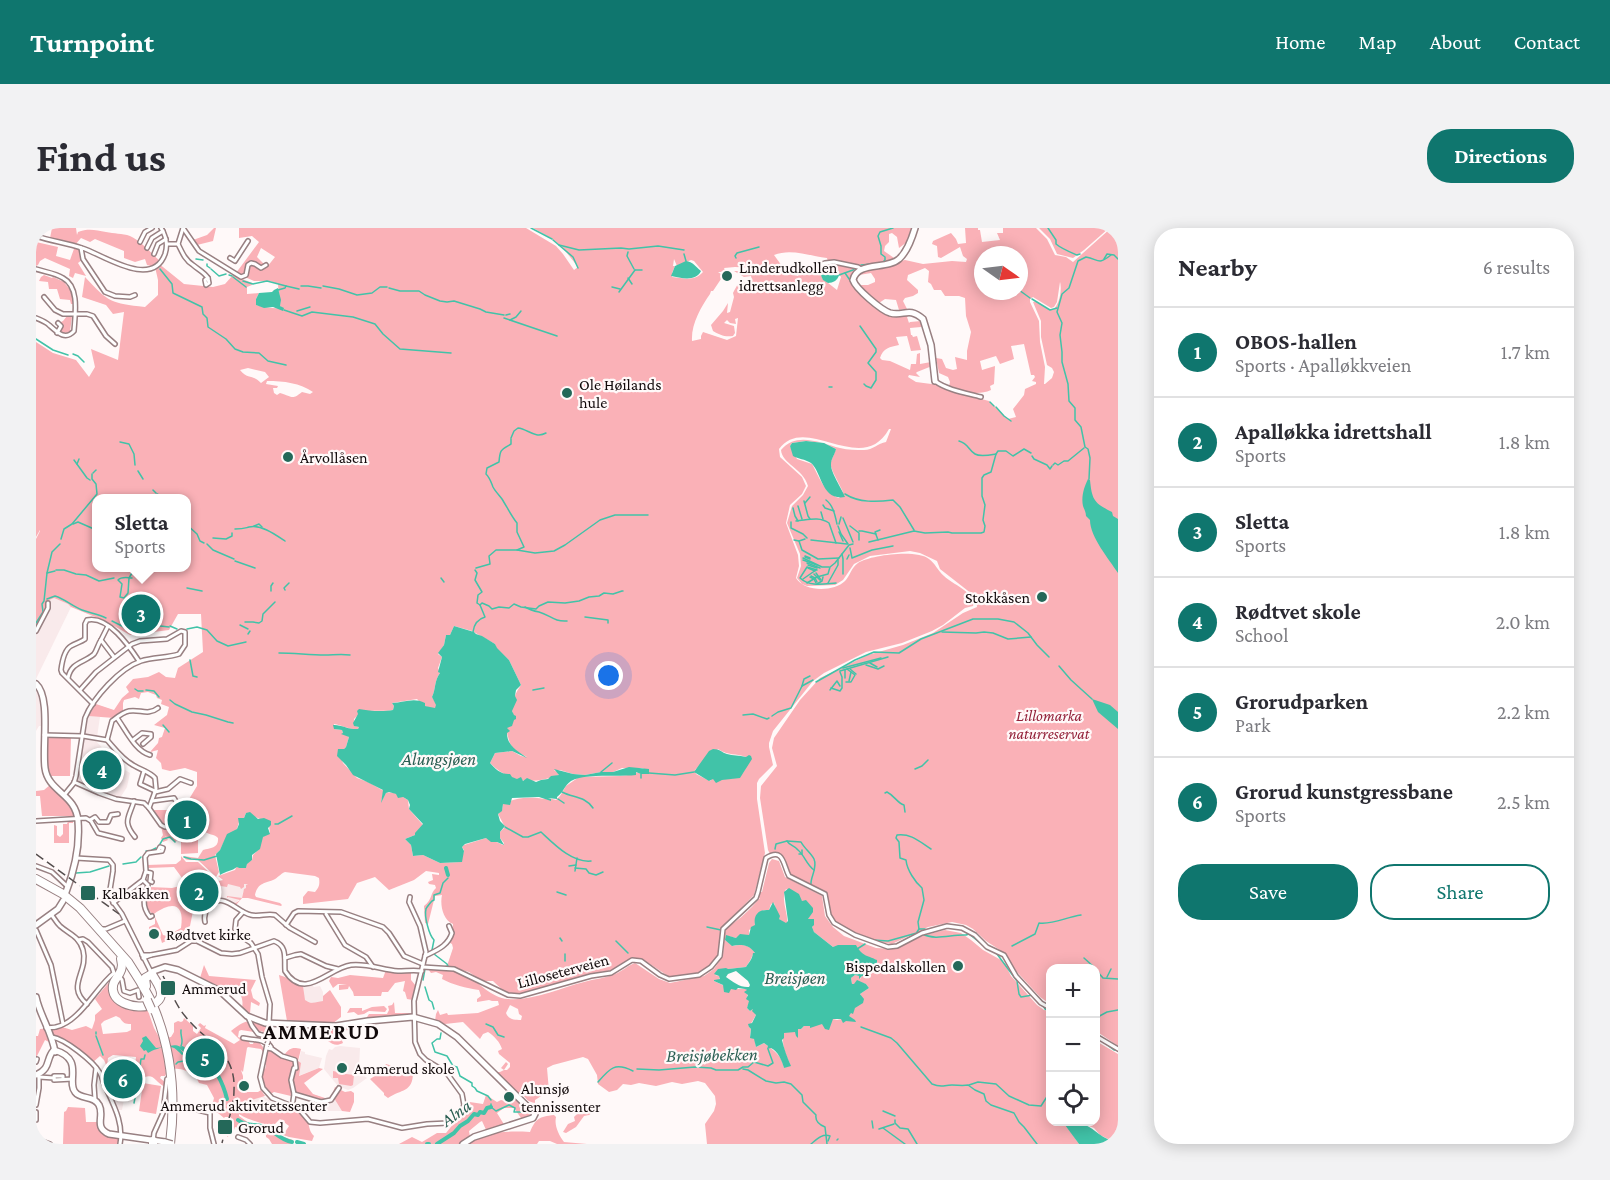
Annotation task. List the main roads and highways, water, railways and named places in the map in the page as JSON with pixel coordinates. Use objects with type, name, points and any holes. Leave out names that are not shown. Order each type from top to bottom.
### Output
[{"type":"highway","points":[[37,881],[65,890],[124,961],[153,1008],[167,1056],[171,1099],[170,1120],[159,1142]]},
{"type":"highway","points":[[37,881],[75,907],[138,977],[146,998]]},
{"type":"highway","points":[[124,961],[142,974],[154,972]]},
{"type":"highway","points":[[124,961],[123,969],[113,986],[116,996],[128,1005],[142,1006],[156,1002],[161,996],[154,972]]},
{"type":"highway","points":[[119,975],[127,972],[133,974]]},
{"type":"highway","points":[[146,998],[145,979],[154,972]]},
{"type":"water","points":[[686,261],[701,271],[696,277],[671,276],[675,266]]},
{"type":"water","points":[[821,271],[832,271],[839,275],[835,281],[828,283],[823,280]]},
{"type":"water","points":[[278,288],[280,306],[284,308],[283,311],[256,305],[259,293],[272,292]]},
{"type":"water","points":[[806,441],[824,443],[836,449],[831,467],[845,497],[831,495],[823,485],[815,467],[793,456],[790,446],[792,443]]},
{"type":"water","points":[[1088,479],[1095,500],[1118,519],[1118,573],[1096,541],[1090,520],[1086,516],[1082,499]]},
{"type":"water","name":"Alungsjøen","points":[[454,626],[474,632],[495,644],[509,660],[521,685],[516,690],[517,700],[512,711],[516,719],[512,726],[507,728],[510,731],[507,733],[507,738],[511,745],[527,758],[512,751],[495,753],[490,763],[496,769],[517,779],[521,777],[523,781],[527,778],[536,782],[559,775],[554,769],[585,775],[613,772],[629,767],[649,769],[649,774],[636,772],[636,775],[593,776],[577,779],[569,783],[557,799],[548,798],[551,801],[539,797],[512,798],[510,805],[503,804],[502,811],[498,814],[505,826],[500,832],[504,845],[491,842],[486,838],[465,844],[462,847],[464,851],[462,862],[440,863],[423,855],[413,856],[411,845],[405,839],[415,835],[423,824],[409,809],[408,800],[403,797],[398,798],[396,794],[389,792],[386,793],[381,803],[383,790],[353,775],[337,756],[338,749],[346,747],[349,737],[341,734],[342,730],[334,729],[333,725],[358,729],[359,727],[354,726],[353,723],[359,709],[393,710],[392,703],[416,700],[425,703],[425,706],[435,708],[432,697],[440,673],[438,672],[442,657],[438,653],[444,645],[446,635],[450,635]]},
{"type":"water","points":[[1092,699],[1110,705],[1118,712],[1118,729],[1098,712]]},
{"type":"water","points":[[713,749],[732,755],[746,757],[749,755],[752,759],[740,778],[716,783],[713,779],[709,781],[694,772],[709,751]]},
{"type":"water","points":[[250,812],[258,819],[264,818],[271,821],[268,828],[270,834],[263,837],[260,849],[252,855],[252,860],[246,868],[237,867],[220,875],[216,854],[227,834],[237,829],[238,818],[244,818],[246,813]]},
{"type":"water","name":"Breisjøen","points":[[789,888],[799,894],[802,901],[806,900],[813,908],[808,919],[814,919],[812,927],[814,932],[833,947],[856,945],[862,953],[877,960],[877,963],[864,970],[868,976],[862,976],[859,979],[859,976],[855,975],[851,978],[852,984],[857,980],[869,988],[860,994],[864,999],[863,1003],[849,1016],[856,1022],[843,1023],[841,1019],[833,1019],[829,1030],[825,1029],[822,1024],[810,1028],[810,1026],[804,1026],[798,1029],[798,1038],[795,1032],[784,1033],[782,1040],[791,1066],[784,1068],[773,1049],[767,1049],[768,1046],[764,1043],[756,1047],[754,1039],[750,1038],[751,1029],[748,1024],[752,1023],[756,1015],[753,1009],[750,1011],[747,1008],[748,995],[744,992],[747,990],[738,988],[731,989],[729,993],[724,992],[723,985],[714,981],[720,979],[719,976],[714,974],[718,969],[746,967],[755,953],[745,946],[732,946],[725,940],[726,935],[736,938],[740,934],[749,935],[751,927],[755,925],[757,913],[769,910],[773,902],[780,916],[779,919],[786,923],[788,921],[784,892]],"holes":[[[736,971],[748,981],[749,987],[743,987],[726,977]]]},
{"type":"water","points":[[146,1036],[156,1048],[179,1046],[184,1054],[182,1055],[175,1048],[168,1047],[148,1053],[140,1046],[142,1038]]},
{"type":"water","points":[[1066,1126],[1088,1126],[1116,1144],[1079,1144]]},
{"type":"waterway","points":[[531,228],[552,239]]},
{"type":"waterway","points":[[861,265],[882,263],[885,260],[881,254],[878,236],[880,232],[893,228]]},
{"type":"waterway","points":[[1048,228],[1056,244],[1077,255],[1080,254]]},
{"type":"waterway","points":[[553,240],[573,257],[578,268]]},
{"type":"waterway","points":[[559,245],[579,250],[658,246],[684,250]]},
{"type":"waterway","points":[[736,258],[737,253],[759,247]]},
{"type":"waterway","points":[[628,252],[627,256],[634,269]]},
{"type":"waterway","points":[[684,254],[686,261]]},
{"type":"waterway","points":[[1104,259],[1107,254],[1114,255],[1118,259]]},
{"type":"waterway","points":[[1089,479],[1088,449],[1085,447],[1081,427],[1075,420],[1075,408],[1069,401],[1068,384],[1062,362],[1060,335],[1062,323],[1057,312],[1062,294],[1069,288],[1078,261],[1086,257],[1101,261],[1111,255]]},
{"type":"waterway","points":[[196,259],[203,260]]},
{"type":"waterway","points":[[207,264],[210,268]]},
{"type":"waterway","points":[[839,275],[855,268]]},
{"type":"waterway","points":[[160,269],[172,284],[173,293],[202,307],[208,327],[226,339],[235,349],[259,353],[268,361],[286,365]]},
{"type":"waterway","points":[[211,269],[219,276],[226,274]]},
{"type":"waterway","points":[[635,270],[642,270]]},
{"type":"waterway","points":[[619,292],[635,270]]},
{"type":"waterway","points":[[845,273],[856,289]]},
{"type":"waterway","points":[[233,277],[246,287]]},
{"type":"waterway","points":[[628,278],[632,284]]},
{"type":"waterway","points":[[243,281],[253,284],[267,281],[286,286]]},
{"type":"waterway","points":[[278,290],[286,286],[299,289]]},
{"type":"waterway","points":[[301,286],[321,288]]},
{"type":"waterway","points":[[323,286],[357,295],[372,293],[380,287],[387,287]]},
{"type":"waterway","points":[[612,287],[620,289]]},
{"type":"waterway","points":[[389,288],[400,291],[419,291],[440,301],[454,301],[486,312],[504,315]]},
{"type":"waterway","points":[[1032,299],[1050,310],[1057,308]]},
{"type":"waterway","points":[[297,311],[310,307]]},
{"type":"waterway","points":[[284,310],[302,316],[312,312],[353,317],[375,324],[400,349],[451,353]]},
{"type":"waterway","points":[[510,320],[521,311]]},
{"type":"waterway","points":[[506,315],[510,314]]},
{"type":"waterway","points":[[504,318],[557,336]]},
{"type":"waterway","points":[[860,326],[876,349],[868,363],[876,372],[876,380],[871,388],[864,384]]},
{"type":"waterway","points":[[36,339],[53,350],[68,355]]},
{"type":"waterway","points":[[73,354],[84,362]]},
{"type":"waterway","points":[[990,402],[994,406]]},
{"type":"waterway","points":[[996,407],[1011,421]]},
{"type":"waterway","points":[[511,438],[518,428],[538,435],[546,433]]},
{"type":"waterway","points":[[511,439],[511,444],[501,452],[499,462],[487,468],[486,474],[517,523],[517,532],[524,547],[517,550]]},
{"type":"waterway","points":[[959,441],[975,454],[985,456],[996,454],[998,451],[1006,451],[1013,456],[1024,449],[1031,453]]},
{"type":"waterway","points":[[120,442],[129,444],[134,454],[135,465]]},
{"type":"waterway","points":[[1053,465],[1068,461],[1084,448]]},
{"type":"waterway","points":[[869,542],[914,531],[925,533],[984,532],[985,505],[982,496],[982,478],[991,472],[996,454]]},
{"type":"waterway","points":[[1032,456],[1050,469],[1052,466]]},
{"type":"waterway","points":[[77,464],[79,459]]},
{"type":"waterway","points":[[74,460],[90,480]]},
{"type":"waterway","points":[[93,473],[96,470]]},
{"type":"waterway","points":[[138,471],[143,479]]},
{"type":"waterway","points":[[92,474],[97,494]]},
{"type":"waterway","points":[[153,490],[156,493]]},
{"type":"waterway","points":[[845,494],[862,500],[893,500],[914,530]]},
{"type":"waterway","points":[[805,503],[810,497]]},
{"type":"waterway","points":[[61,539],[64,529],[72,524],[92,500]]},
{"type":"waterway","points":[[826,500],[832,507],[837,524]]},
{"type":"waterway","points":[[804,501],[810,519]]},
{"type":"waterway","points":[[823,505],[834,511]]},
{"type":"waterway","points":[[798,506],[802,519]]},
{"type":"waterway","points":[[793,508],[798,521]]},
{"type":"waterway","points":[[821,512],[823,519]]},
{"type":"waterway","points":[[476,568],[490,564],[489,556],[496,550],[535,553],[554,551],[600,520],[615,515],[648,515]]},
{"type":"waterway","points":[[839,524],[841,517]]},
{"type":"waterway","points":[[843,518],[853,542]]},
{"type":"waterway","points":[[796,521],[813,519],[829,523],[836,543]]},
{"type":"waterway","points":[[73,524],[78,522],[92,528]]},
{"type":"waterway","points":[[791,522],[791,528],[807,538]]},
{"type":"waterway","points":[[254,526],[259,524],[262,527]]},
{"type":"waterway","points":[[235,529],[254,526],[285,541]]},
{"type":"waterway","points":[[838,526],[848,544]]},
{"type":"waterway","points":[[850,526],[859,533],[859,540]]},
{"type":"waterway","points":[[191,529],[204,543]]},
{"type":"waterway","points":[[878,540],[875,532],[880,530]]},
{"type":"waterway","points":[[859,531],[876,534]]},
{"type":"waterway","points":[[839,532],[843,541]]},
{"type":"waterway","points":[[213,538],[226,539],[232,536],[232,533]]},
{"type":"waterway","points":[[794,540],[805,539]]},
{"type":"waterway","points":[[811,540],[847,544]]},
{"type":"waterway","points":[[799,541],[802,550],[818,559],[839,558]]},
{"type":"waterway","points":[[36,623],[43,612],[42,604],[52,552],[60,544]]},
{"type":"waterway","points":[[207,544],[213,550],[234,559]]},
{"type":"waterway","points":[[807,583],[828,574],[830,567],[849,545],[853,544]]},
{"type":"waterway","points":[[850,548],[852,558],[872,550],[893,546]]},
{"type":"waterway","points":[[842,554],[843,574]]},
{"type":"waterway","points":[[847,559],[849,555]]},
{"type":"waterway","points":[[805,556],[810,558]]},
{"type":"waterway","points":[[805,557],[810,559]]},
{"type":"waterway","points":[[803,558],[822,567],[829,567]]},
{"type":"waterway","points":[[803,560],[817,565]]},
{"type":"waterway","points":[[828,583],[838,565],[838,560]]},
{"type":"waterway","points":[[235,561],[255,568]]},
{"type":"waterway","points":[[807,563],[820,568]]},
{"type":"waterway","points":[[808,565],[817,568]]},
{"type":"waterway","points":[[817,570],[807,567],[800,578],[812,584],[836,583]]},
{"type":"waterway","points":[[808,568],[815,571]]},
{"type":"waterway","points":[[56,570],[86,575],[99,581],[114,578]]},
{"type":"waterway","points":[[473,632],[477,622],[485,617],[477,603],[478,595],[482,592],[475,580],[477,573],[475,570]]},
{"type":"waterway","points":[[803,579],[816,570]]},
{"type":"waterway","points":[[47,573],[55,571]]},
{"type":"waterway","points":[[129,578],[133,572]]},
{"type":"waterway","points":[[816,573],[821,580]]},
{"type":"waterway","points":[[814,574],[820,580]]},
{"type":"waterway","points":[[811,576],[817,582]]},
{"type":"waterway","points":[[810,577],[816,583]]},
{"type":"waterway","points":[[817,584],[822,581],[823,577]]},
{"type":"waterway","points":[[129,578],[128,593],[124,598],[120,597],[122,584],[118,580],[129,578]]},
{"type":"waterway","points":[[441,578],[444,582]]},
{"type":"waterway","points":[[271,591],[273,583]]},
{"type":"waterway","points":[[285,590],[284,588],[289,583]]},
{"type":"waterway","points":[[187,588],[202,591]]},
{"type":"waterway","points":[[480,605],[482,603],[492,609],[509,608],[514,604],[536,609],[548,602],[579,601],[604,593],[613,594],[623,591]]},
{"type":"waterway","points":[[47,599],[55,596],[82,610],[106,618]]},
{"type":"waterway","points":[[245,622],[259,623],[262,621],[263,614],[275,602]]},
{"type":"waterway","points":[[525,607],[555,619],[567,621]]},
{"type":"waterway","points":[[585,617],[608,620],[608,623]]},
{"type":"waterway","points":[[816,682],[874,652],[899,653],[921,639],[973,619],[998,619],[1014,622],[1028,633],[1049,657]]},
{"type":"waterway","points":[[112,621],[126,628],[143,624],[169,627]]},
{"type":"waterway","points":[[240,625],[248,629]]},
{"type":"waterway","points":[[170,626],[177,629]]},
{"type":"waterway","points":[[187,629],[197,627],[207,630],[217,641],[228,646],[246,642]]},
{"type":"waterway","points":[[942,632],[984,632],[1008,639],[1031,637]]},
{"type":"waterway","points":[[279,653],[350,655]]},
{"type":"waterway","points":[[840,671],[888,657]]},
{"type":"waterway","points":[[843,668],[881,658]]},
{"type":"waterway","points":[[190,660],[193,676],[197,677]]},
{"type":"waterway","points":[[870,663],[877,667]]},
{"type":"waterway","points":[[866,665],[878,669],[884,666]]},
{"type":"waterway","points":[[1059,666],[1092,699]]},
{"type":"waterway","points":[[846,682],[851,682],[855,675],[847,669]]},
{"type":"waterway","points":[[850,669],[856,674]]},
{"type":"waterway","points":[[845,670],[845,678]]},
{"type":"waterway","points":[[831,688],[840,691],[842,688],[840,672]]},
{"type":"waterway","points":[[849,681],[851,672]]},
{"type":"waterway","points":[[802,686],[804,679],[810,676]]},
{"type":"waterway","points":[[772,716],[791,708],[802,686],[813,680]]},
{"type":"waterway","points":[[830,690],[837,681],[840,686]]},
{"type":"waterway","points":[[533,690],[544,688]]},
{"type":"waterway","points":[[135,689],[143,691]]},
{"type":"waterway","points":[[146,690],[154,691],[159,697]]},
{"type":"waterway","points":[[170,700],[192,712],[233,723]]},
{"type":"waterway","points":[[743,715],[753,714],[769,718]]},
{"type":"waterway","points":[[163,725],[169,732]]},
{"type":"waterway","points":[[915,769],[928,760]]},
{"type":"waterway","points":[[601,772],[612,763]]},
{"type":"waterway","points":[[649,773],[675,775],[694,772]]},
{"type":"waterway","points":[[562,792],[583,799],[593,808]]},
{"type":"waterway","points":[[885,793],[887,792],[904,805],[905,812]]},
{"type":"waterway","points":[[558,799],[564,803]]},
{"type":"waterway","points":[[275,824],[292,816]]},
{"type":"waterway","points":[[505,827],[523,837],[541,832],[570,856],[591,861]]},
{"type":"waterway","points":[[919,929],[918,922],[924,900],[922,888],[912,876],[906,860],[900,858],[897,835],[911,837],[931,849]]},
{"type":"waterway","points":[[160,844],[163,839],[170,837],[175,842]]},
{"type":"waterway","points":[[787,841],[801,842],[814,859],[811,885]]},
{"type":"waterway","points":[[775,849],[776,844],[787,841],[800,852],[814,870]]},
{"type":"waterway","points":[[152,850],[156,848]]},
{"type":"waterway","points":[[799,854],[802,854],[802,850]]},
{"type":"waterway","points":[[184,857],[204,860],[217,856]]},
{"type":"waterway","points":[[123,864],[136,862],[141,857]]},
{"type":"waterway","points":[[575,871],[577,858]]},
{"type":"waterway","points":[[569,866],[576,865]]},
{"type":"waterway","points":[[76,873],[90,872],[109,866]]},
{"type":"waterway","name":"Alna","points":[[446,868],[448,875]]},
{"type":"waterway","points":[[575,868],[586,869],[589,873],[596,875],[603,872]]},
{"type":"waterway","name":"Alna","points":[[432,950],[434,940],[427,925],[426,909],[434,900],[434,895],[440,893],[443,883],[448,878]]},
{"type":"waterway","points":[[557,892],[566,895]]},
{"type":"waterway","points":[[1012,946],[1035,934],[1039,923],[1049,923],[1081,915]]},
{"type":"waterway","points":[[707,927],[721,930]]},
{"type":"waterway","points":[[917,932],[919,929],[925,929]]},
{"type":"waterway","points":[[873,940],[888,941],[931,929]]},
{"type":"waterway","points":[[922,934],[938,937],[969,934],[988,949]]},
{"type":"waterway","points":[[616,941],[628,953]]},
{"type":"waterway","points":[[857,949],[865,944]]},
{"type":"waterway","name":"Alna","points":[[434,954],[447,964],[448,966],[444,967]]},
{"type":"waterway","points":[[565,954],[565,961]]},
{"type":"waterway","points":[[997,954],[1017,981],[1021,997],[1033,995]]},
{"type":"waterway","points":[[1084,958],[1091,964]]},
{"type":"waterway","name":"Alna","points":[[423,980],[425,969]]},
{"type":"waterway","points":[[1107,977],[1111,969]]},
{"type":"waterway","points":[[1100,975],[1103,978],[1118,979]]},
{"type":"waterway","name":"Alna","points":[[425,987],[434,1009]]},
{"type":"waterway","points":[[1038,1002],[1046,1009]]},
{"type":"waterway","points":[[1100,1016],[1118,1010]]},
{"type":"waterway","points":[[486,1024],[493,1027],[498,1035],[504,1037]]},
{"type":"waterway","points":[[861,1027],[891,1038],[932,1084],[968,1085],[984,1094],[986,1101],[991,1105],[1014,1113],[1037,1144]]},
{"type":"waterway","points":[[181,1030],[181,1046]]},
{"type":"waterway","name":"Alna","points":[[441,1033],[440,1039],[432,1043],[435,1052],[447,1056],[453,1066],[457,1067],[460,1076],[472,1083],[477,1091],[491,1100]]},
{"type":"waterway","points":[[96,1036],[103,1055]]},
{"type":"waterway","points":[[1102,1041],[1117,1050]]},
{"type":"waterway","name":"Alna","points":[[182,1048],[210,1063],[221,1081],[227,1099]]},
{"type":"waterway","name":"Breisjøbekken","points":[[637,1069],[695,1067],[738,1070],[754,1062],[768,1066],[773,1063],[768,1049]]},
{"type":"waterway","points":[[140,1066],[141,1059],[144,1059],[145,1055]]},
{"type":"waterway","name":"Alna","points":[[184,1055],[209,1063]]},
{"type":"waterway","points":[[176,1064],[184,1061]]},
{"type":"waterway","points":[[137,1089],[140,1067]]},
{"type":"waterway","name":"Breisjøbekken","points":[[598,1082],[613,1068],[622,1067],[633,1071]]},
{"type":"waterway","points":[[743,1069],[766,1081],[791,1084],[802,1095],[803,1102],[816,1115],[818,1122],[825,1127],[827,1144]]},
{"type":"waterway","points":[[969,1085],[978,1082],[996,1084],[1009,1096],[1029,1105],[1041,1106],[1046,1098]]},
{"type":"waterway","points":[[134,1103],[136,1093]]},
{"type":"waterway","name":"Breisjøbekken","points":[[491,1104],[496,1111],[509,1105],[515,1108],[514,1112],[526,1112]]},
{"type":"waterway","name":"Alna","points":[[437,1144],[454,1133],[474,1114],[484,1113],[487,1108],[491,1107]]},
{"type":"waterway","points":[[883,1111],[895,1116]]},
{"type":"waterway","name":"Alna","points":[[238,1120],[246,1124],[266,1127],[283,1139],[292,1142]]},
{"type":"waterway","points":[[895,1120],[900,1128],[908,1129],[917,1144]]},
{"type":"waterway","points":[[872,1121],[873,1128]]},
{"type":"waterway","points":[[879,1129],[894,1124]]},
{"type":"waterway","points":[[883,1128],[905,1144]]},
{"type":"waterway","points":[[811,1144],[824,1135],[830,1136],[828,1141]]},
{"type":"waterway","name":"Alna","points":[[297,1142],[304,1144]]},
{"type":"railway","points":[[36,854],[119,914]]},
{"type":"railway","points":[[163,976],[181,1011],[218,1048],[230,1065],[234,1097],[222,1143]]},
{"type":"place","name":"Linderudkollen idrettsanlegg","points":[[727,276]]},
{"type":"place","name":"Ole Høilands hule","points":[[567,393]]},
{"type":"place","name":"Årvollåsen","points":[[288,457]]},
{"type":"place","name":"Stokkåsen","points":[[1042,597]]},
{"type":"place","name":"Sletta","points":[[141,614]]},
{"type":"place","name":"Rødtvet skole","points":[[102,770]]},
{"type":"place","name":"OBOS-hallen","points":[[187,820]]},
{"type":"place","name":"Apalløkka idrettshall","points":[[199,892]]},
{"type":"place","name":"Kalbakken","points":[[88,893]]},
{"type":"place","name":"Rødtvet kirke","points":[[154,934]]},
{"type":"place","name":"Bispedalskollen","points":[[958,966]]},
{"type":"place","name":"Ammerud","points":[[168,988]]},
{"type":"place","name":"Grorudparken","points":[[205,1058]]},
{"type":"place","name":"Ammerud skole","points":[[342,1068]]},
{"type":"place","name":"Grorud kunstgressbane","points":[[123,1079]]},
{"type":"place","name":"Ammerud aktivitetssenter","points":[[244,1086]]},
{"type":"place","name":"Alunsjø tennissenter","points":[[509,1097]]},
{"type":"place","name":"Grorud","points":[[225,1127]]},
{"type":"district","name":"AMMERUD","points":[[322,1031]]},
{"type":"park label","name":"Lillomarka naturreservat","points":[[1049,724]]}]
